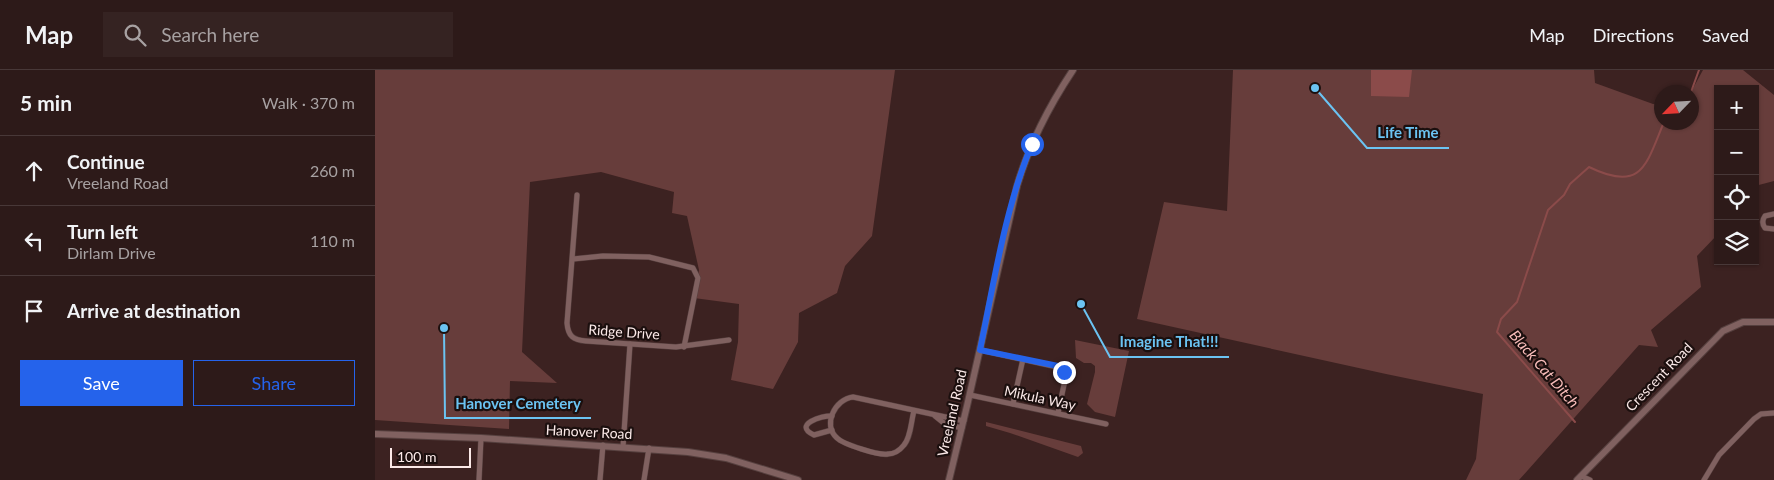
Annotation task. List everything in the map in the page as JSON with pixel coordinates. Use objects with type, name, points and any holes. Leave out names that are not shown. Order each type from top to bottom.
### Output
[{"type":"street","name":"Vreeland Road","points":[[949,480],[970,395],[1011,206],[1023,165],[1041,124],[1073,70]]},
{"type":"street","name":"Ridge Drive","points":[[577,195],[567,323],[569,334],[577,340],[684,347],[729,340]]},
{"type":"street","points":[[1774,214],[1765,216],[1763,219],[1765,228],[1774,229]]},
{"type":"street","points":[[573,259],[603,256],[649,258],[693,268],[698,278],[684,347]]},
{"type":"street","name":"Crescent Road","points":[[1579,478],[1723,331],[1743,322],[1774,322]]},
{"type":"street","points":[[623,447],[630,344]]},
{"type":"street","points":[[980,350],[1058,366],[1064,372],[1065,380],[1058,414]]},
{"type":"street","points":[[1013,404],[1023,359]]},
{"type":"street","name":"Mikula Way","points":[[970,395],[1106,424]]},
{"type":"street","points":[[914,412],[907,441],[900,449],[889,454],[879,454],[844,443],[837,438],[832,430],[832,416],[839,403],[843,399],[853,397],[889,404],[963,425]]},
{"type":"street","points":[[1703,480],[1719,455],[1754,418],[1761,414],[1774,413]]},
{"type":"street","points":[[832,416],[821,416],[812,420],[808,423],[807,428],[809,433],[813,435],[832,430]]},
{"type":"street","name":"Hanover Road","points":[[375,434],[649,448],[705,454],[794,480]]},
{"type":"street","points":[[479,480],[481,438]]},
{"type":"street","points":[[600,480],[603,446]]},
{"type":"street","points":[[644,480],[649,448]]},
{"type":"street","points":[[1579,478],[1590,480]]},
{"type":"shaded area","points":[[375,70],[895,70],[872,236],[845,266],[837,293],[799,313],[798,342],[773,389],[731,380],[738,342],[739,304],[694,298],[699,270],[687,216],[672,213],[674,192],[601,172],[530,182],[522,352],[557,383],[510,381],[509,429],[375,420]]},
{"type":"shaded area","points":[[1233,70],[1594,70],[1595,83],[1654,104],[1654,130],[1699,130],[1699,85],[1695,85],[1703,70],[1743,70],[1774,95],[1774,181],[1759,185],[1759,85],[1714,85],[1714,238],[1697,256],[1701,287],[1651,330],[1658,347],[1639,345],[1519,480],[1466,480],[1476,459],[1483,394],[1137,319],[1164,202],[1227,211]]},
{"type":"shaded area","points":[[1371,70],[1412,70],[1409,97],[1371,96]]},
{"type":"shaded area","points":[[1075,340],[1129,351],[1115,417],[1095,412],[1087,404],[1095,366],[1091,363],[1084,363],[1076,358]]},
{"type":"shaded area","points":[[986,422],[1081,446],[1083,453],[1078,457],[986,426]]},
{"type":"waterway","name":"Black Cat Ditch","points":[[1694,85],[1699,70]]},
{"type":"waterway","name":"Black Cat Ditch","points":[[1575,422],[1497,332],[1501,319],[1517,302],[1548,210],[1564,195],[1570,184],[1589,167],[1621,177],[1631,176],[1640,170],[1652,151],[1661,130]]},
{"type":"place","name":"Life Time","points":[[1315,88]]},
{"type":"place","name":"Imagine That!!!","points":[[1081,304]]},
{"type":"place","name":"Hanover Cemetery","points":[[444,328]]},
{"type":"route","points":[[1032,144],[1023,165],[1011,206],[980,350],[1058,366],[1064,372]]}]
